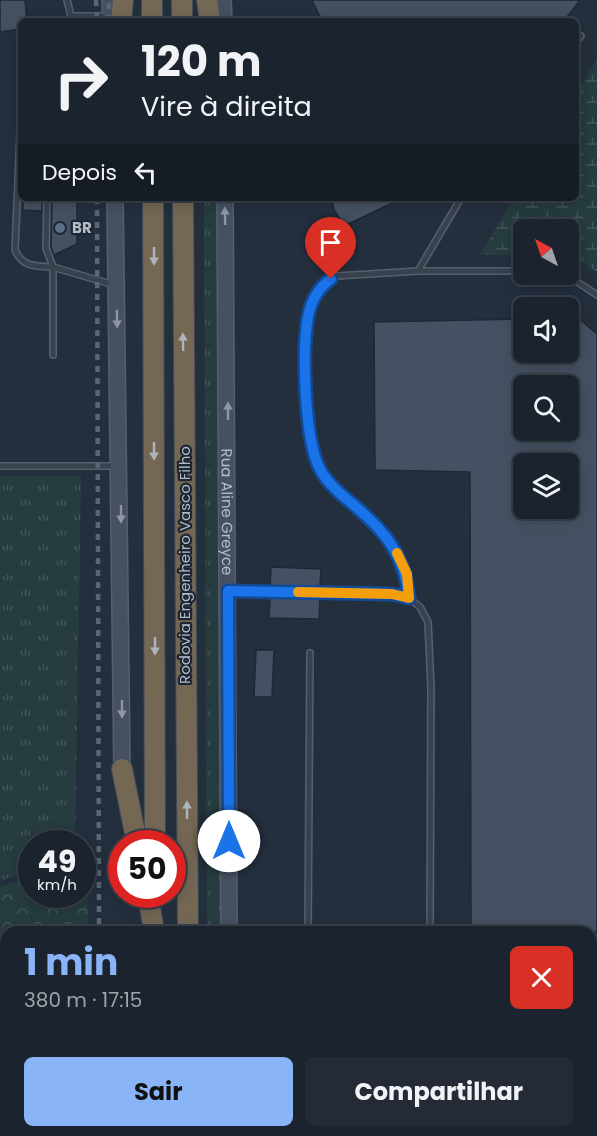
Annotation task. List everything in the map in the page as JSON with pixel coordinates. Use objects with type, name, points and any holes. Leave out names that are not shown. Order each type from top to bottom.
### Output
[{"type":"highway","points":[[114,18],[123,0]]},
{"type":"highway","points":[[152,0],[152,18]]},
{"type":"highway","points":[[183,0],[183,18]]},
{"type":"highway","points":[[207,0],[210,18]]},
{"type":"highway","name":"Rodovia Engenheiro Vasco Filho","points":[[153,201],[155,830]]},
{"type":"highway","name":"Rodovia Engenheiro Vasco Filho","points":[[183,201],[188,926]]},
{"type":"highway","points":[[122,769],[134,830]]},
{"type":"highway","points":[[151,908],[154,926]]},
{"type":"highway","points":[[155,908],[155,926]]},
{"type":"main road","points":[[110,0],[114,18]]},
{"type":"main road","points":[[224,0],[224,18]]},
{"type":"main road","points":[[115,201],[122,769]]},
{"type":"main road","name":"Rua Aline Greyce","points":[[225,201],[229,926]]},
{"type":"lane","points":[[67,0],[72,16],[100,18]]},
{"type":"lane","points":[[18,180],[15,250],[19,260],[28,265],[53,267],[116,285]]},
{"type":"lane","points":[[47,201],[46,248],[53,267],[53,355]]},
{"type":"lane","points":[[418,271],[459,201]]},
{"type":"lane","points":[[409,598],[407,574],[396,551],[377,527],[328,481],[314,457],[309,435],[306,365],[308,316],[315,295],[325,283],[337,276],[418,271],[513,271]]},
{"type":"lane","points":[[579,283],[597,294]]},
{"type":"lane","points":[[0,466],[120,466]]},
{"type":"lane","points":[[228,591],[392,594],[409,598],[420,607],[428,622],[432,687],[430,926]]},
{"type":"lane","points":[[308,926],[310,653]]},
{"type":"green space","points":[[597,59],[597,272],[579,259],[579,219],[513,219],[513,255],[480,255],[512,201],[579,201],[579,89]]},
{"type":"green space","points":[[204,201],[216,201],[221,926],[207,926]]},
{"type":"green space","points":[[0,476],[81,476],[75,830],[18,830],[18,874],[0,881]]},
{"type":"green space","points":[[18,880],[18,908],[88,908],[88,926],[0,926],[0,887]]},
{"type":"building","points":[[0,0],[25,0],[27,18],[18,18],[18,29],[0,32]]},
{"type":"building","points":[[312,0],[580,0],[566,18],[321,18]]},
{"type":"building","points":[[23,201],[42,201],[42,211],[23,210]]},
{"type":"building","name":"BR","points":[[52,201],[77,201],[77,244],[54,255],[51,247]]},
{"type":"building","points":[[333,201],[397,201],[344,226],[333,208]]},
{"type":"building","points":[[513,319],[513,363],[579,363],[579,319],[597,334],[597,926],[471,926],[470,472],[375,470],[374,322]]},
{"type":"building","points":[[271,567],[321,569],[320,588],[270,587]]},
{"type":"building","points":[[270,597],[320,598],[319,619],[269,618]]},
{"type":"building","points":[[256,650],[274,650],[272,697],[254,697]]},
{"type":"railway","points":[[96,0],[97,18]]},
{"type":"railway","points":[[108,18],[109,0]]},
{"type":"railway","points":[[97,201],[99,926]]},
{"type":"slow traffic","points":[[298,592],[392,594],[409,598],[407,574],[397,553]]},
{"type":"place","name":"BR","points":[[60,228]]},
{"type":"route","points":[[229,841],[228,591],[392,594],[409,598],[407,574],[396,551],[377,527],[328,481],[314,457],[309,435],[306,365],[308,316],[315,295],[331,279]]}]
